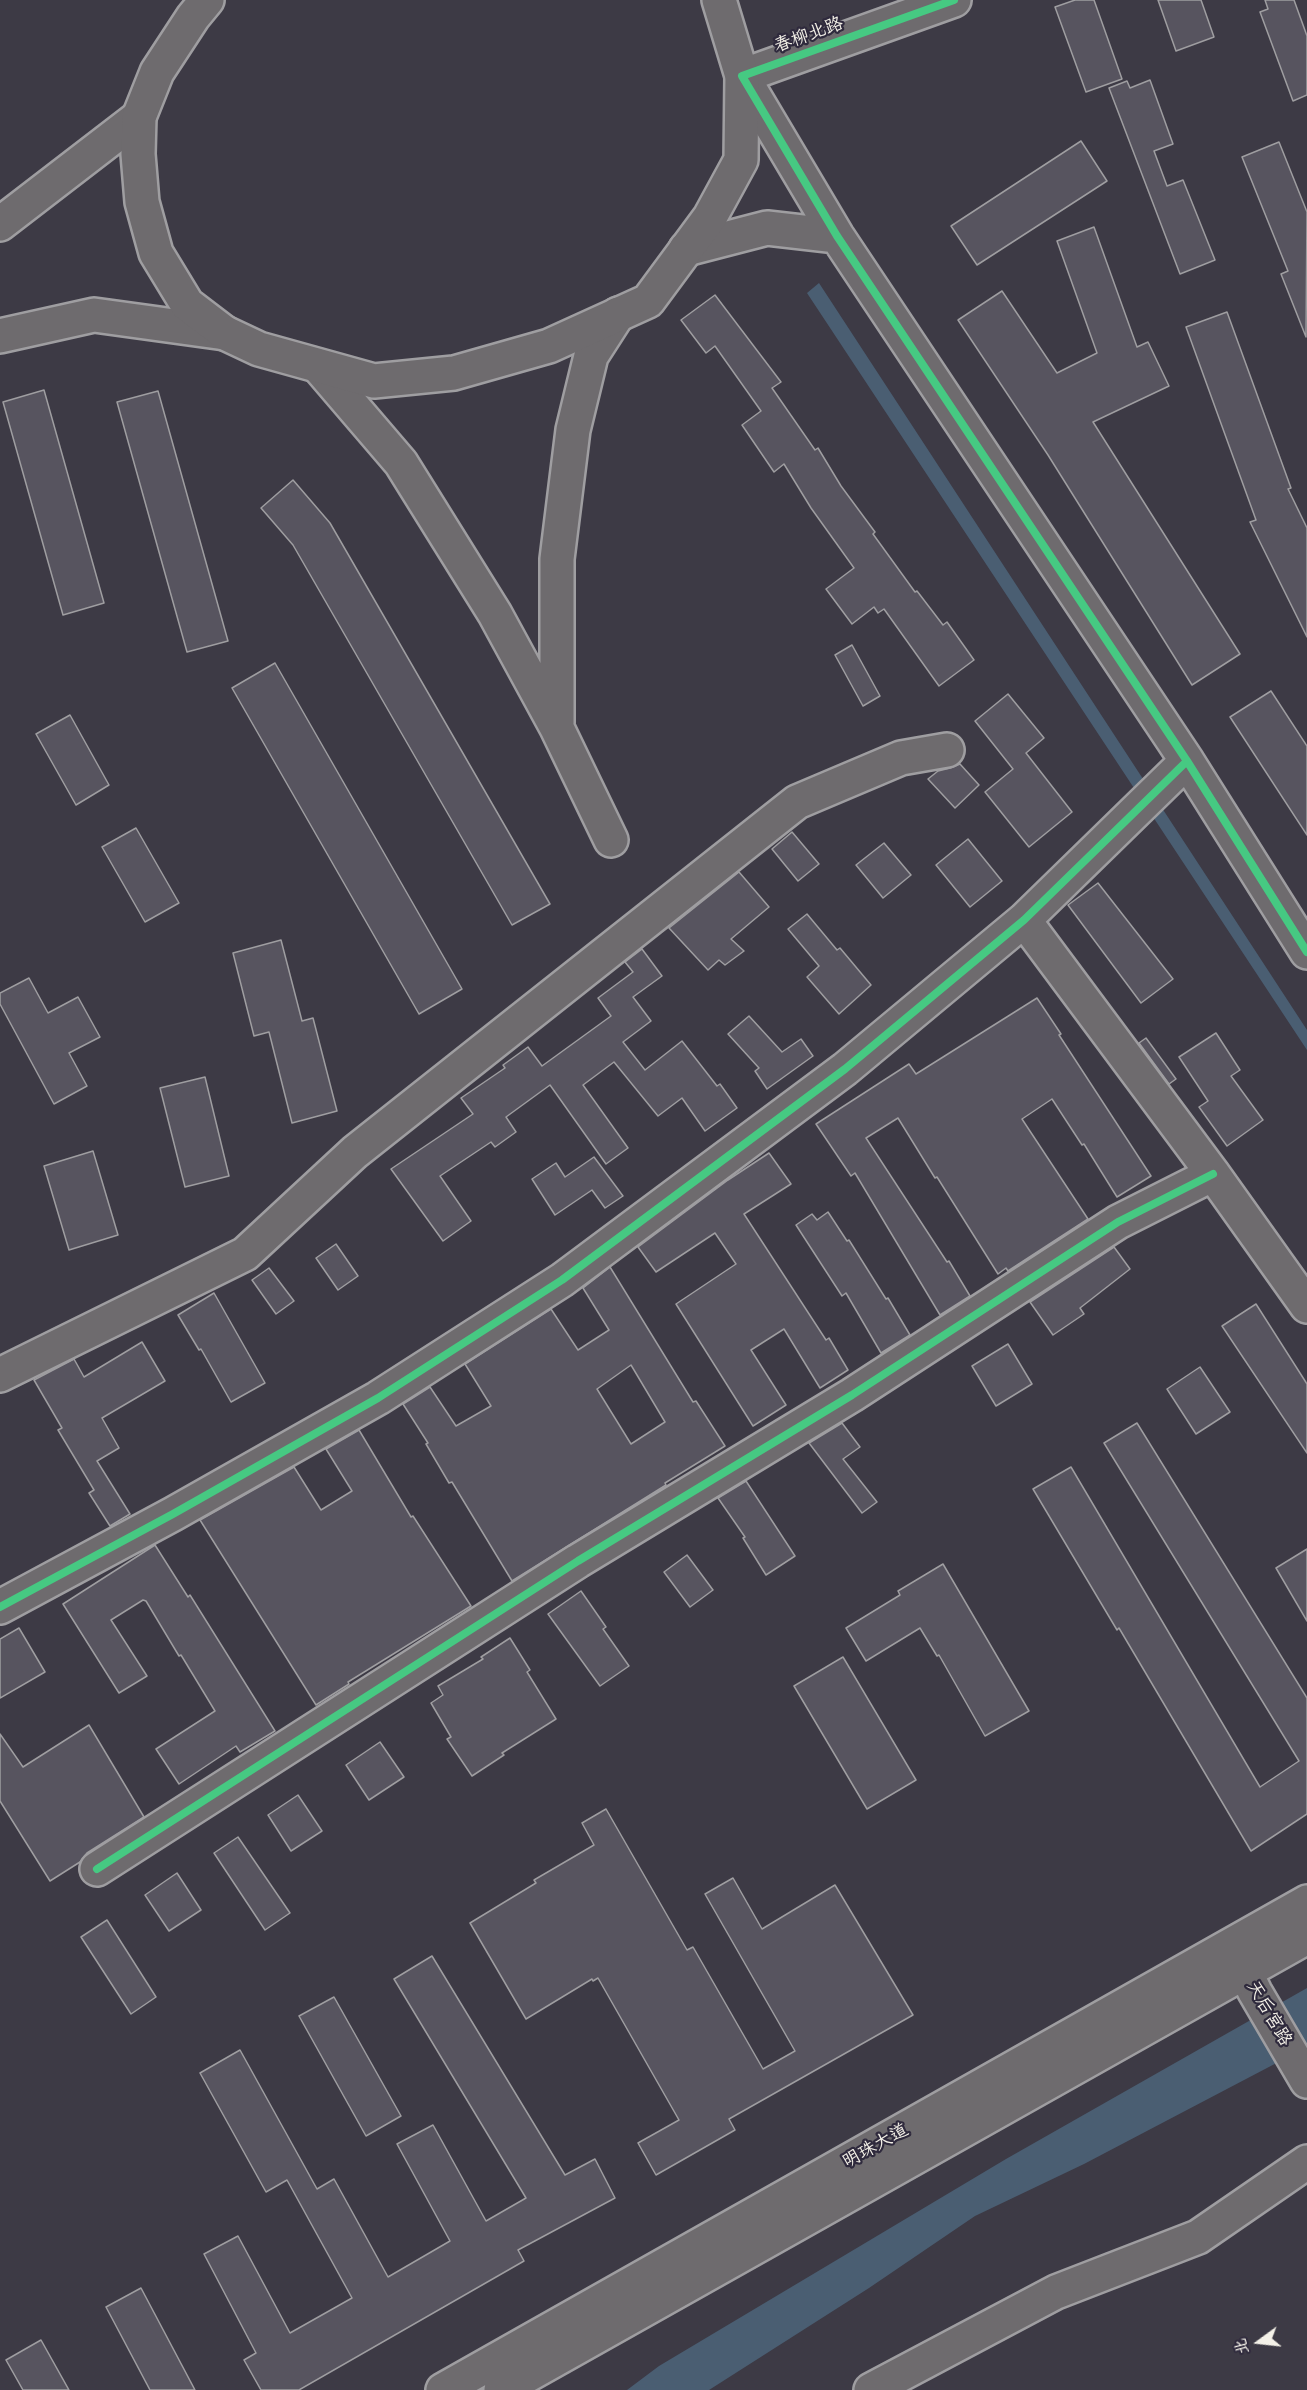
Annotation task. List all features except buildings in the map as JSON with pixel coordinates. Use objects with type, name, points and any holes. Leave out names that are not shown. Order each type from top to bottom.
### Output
[{"type":"street","points":[[207,0],[193,17],[158,72],[139,117],[138,154],[142,202],[156,253],[187,304],[225,333],[259,349],[374,381],[454,373],[549,346],[648,301],[710,217],[741,160],[742,76]]},
{"type":"street","points":[[719,0],[742,76],[837,236],[1181,767],[1307,952]]},
{"type":"street","name":"春柳北路","points":[[742,76],[954,0]]},
{"type":"street","points":[[0,224],[139,117]]},
{"type":"street","points":[[686,249],[767,228],[837,236]]},
{"type":"street","points":[[556,728],[557,559],[573,430],[591,356],[618,314]]},
{"type":"street","points":[[0,336],[94,315],[225,333]]},
{"type":"street","points":[[318,366],[401,463],[495,614],[556,728],[611,840]]},
{"type":"street","points":[[0,1374],[245,1254],[355,1152],[797,802],[901,758],[947,750]]},
{"type":"street","points":[[0,1607],[173,1514],[378,1398],[562,1280],[845,1069],[1024,920],[1181,767]]},
{"type":"street","points":[[1024,920],[1213,1174],[1307,1306]]},
{"type":"street","points":[[97,1869],[578,1561],[852,1395],[1118,1222],[1213,1174]]},
{"type":"street","name":"明珠大道","points":[[501,2390],[1244,1970],[1307,1902]]},
{"type":"street","name":"明珠大道","points":[[443,2390],[1307,1937]]},
{"type":"street","name":"天后宫路","points":[[1244,1970],[1304,2076]]},
{"type":"street","points":[[871,2390],[1056,2292],[1198,2237],[1307,2162]]},
{"type":"water","points":[[819,283],[1307,1030],[1307,1050],[807,293]]},
{"type":"water","points":[[1307,1988],[1307,2047],[1084,2164],[975,2216],[869,2288],[709,2390],[627,2390],[659,2366],[1006,2159]]},
{"type":"cycle path","points":[[954,0],[742,76],[837,236],[1187,761],[1307,952]]},
{"type":"cycle path","points":[[0,1607],[173,1514],[378,1398],[562,1280],[845,1069],[1024,920],[1187,761]]},
{"type":"cycle path","points":[[97,1869],[578,1561],[852,1395],[1118,1222],[1213,1174]]}]
